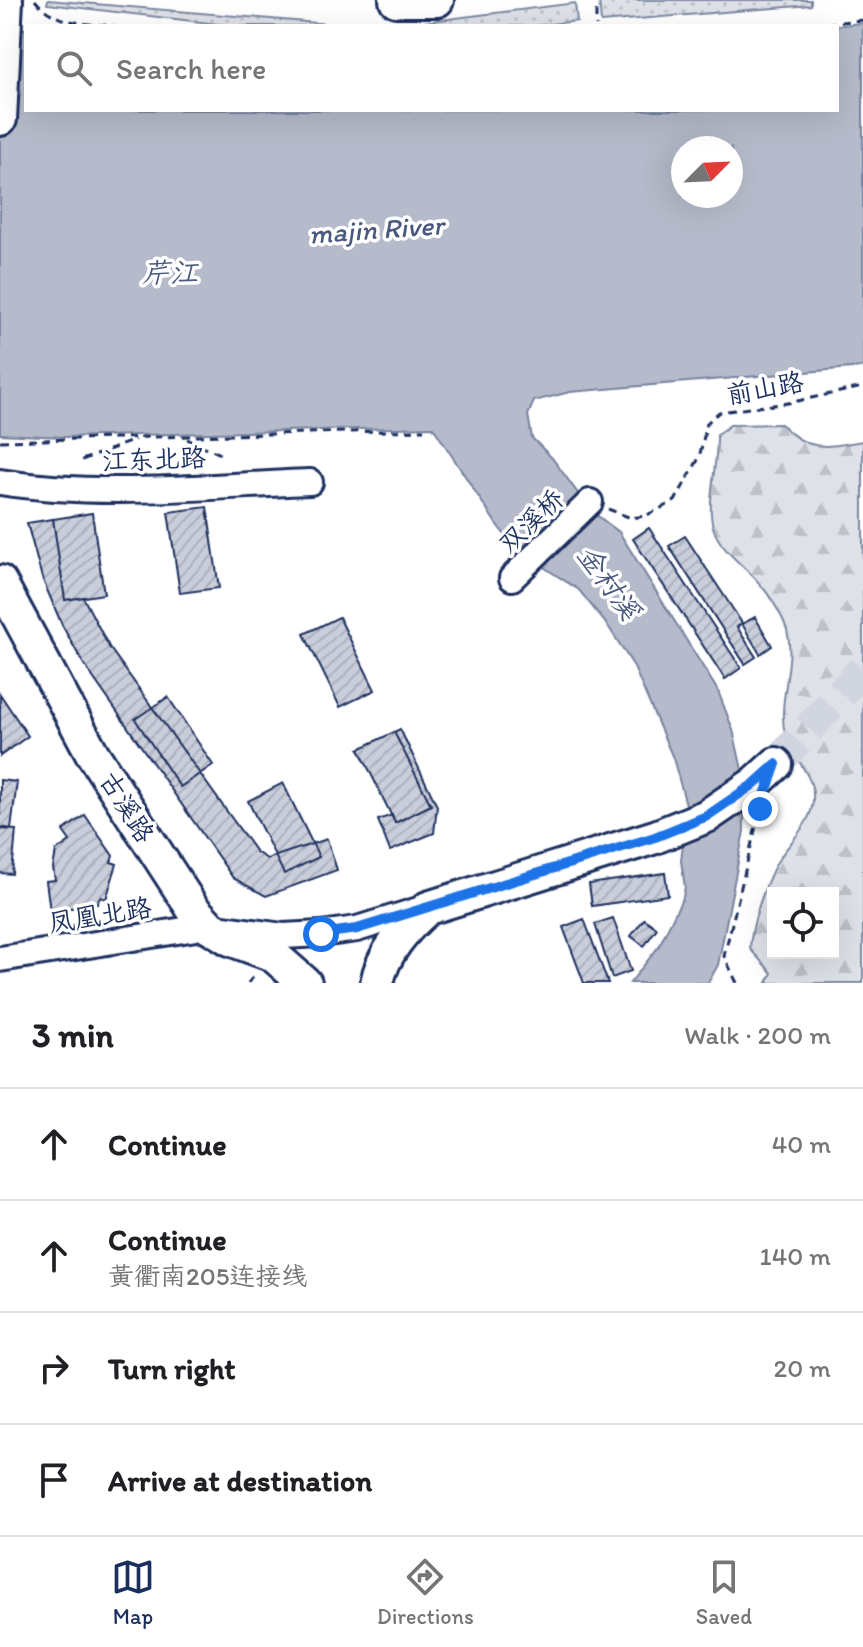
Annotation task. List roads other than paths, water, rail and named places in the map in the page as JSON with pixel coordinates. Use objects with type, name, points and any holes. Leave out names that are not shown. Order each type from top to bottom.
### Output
[{"type":"main road","points":[[0,119],[6,0]]},
{"type":"main road","points":[[396,0],[437,0]]},
{"type":"main road","name":"古溪路","points":[[0,582],[92,753],[193,909],[209,926],[230,939],[273,955],[305,983]]},
{"type":"main road","points":[[377,983],[393,945],[408,925],[428,908],[655,837],[707,816],[754,784],[776,764]]},
{"type":"street","name":"江东北路","points":[[0,482],[45,488],[108,490],[310,482]]},
{"type":"street","name":"双溪桥","points":[[512,578],[589,503]]},
{"type":"street","name":"凤凰北路","points":[[0,959],[209,926],[283,936],[321,934],[357,929],[428,908]]},
{"type":"water","name":"芹江","points":[[863,23],[863,367],[570,392],[534,401],[528,415],[532,438],[552,458],[591,511],[619,532],[718,691],[733,730],[743,774],[744,831],[718,965],[708,983],[630,983],[659,946],[683,897],[685,887],[681,861],[687,808],[673,758],[633,665],[608,626],[579,590],[516,549],[433,427],[66,437],[0,434],[0,26],[24,29],[24,112],[839,112],[839,25]]},
{"type":"tunnel","points":[[776,764],[863,669]]},
{"type":"water label","name":"majin River","points":[[376,229]]},
{"type":"water label","name":"金村溪","points":[[609,582]]}]
